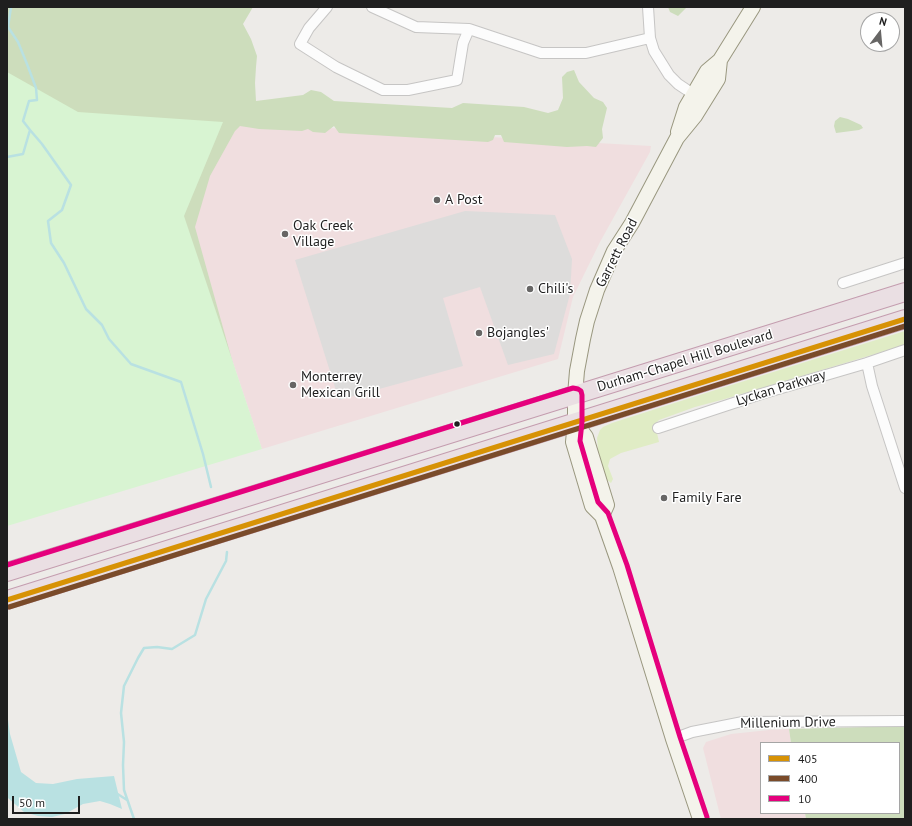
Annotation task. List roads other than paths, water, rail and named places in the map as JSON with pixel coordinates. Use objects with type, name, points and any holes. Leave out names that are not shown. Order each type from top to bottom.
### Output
[{"type":"highway","name":"Durham-Chapel Hill Boulevard","points":[[7,572],[905,292]]},
{"type":"highway","points":[[874,329],[905,315]]},
{"type":"highway","name":"Durham-Chapel Hill Boulevard","points":[[7,600],[905,319]]},
{"type":"street","points":[[327,7],[309,28],[300,44],[336,67],[383,90],[408,90],[457,80],[463,43],[469,29]]},
{"type":"street","points":[[372,7],[416,27],[469,29],[541,53],[586,53],[650,38]]},
{"type":"street","points":[[648,7],[650,38],[654,51],[669,75],[678,84],[693,94]]},
{"type":"street","name":"Garrett Road","points":[[575,422],[577,372],[587,321],[597,290],[614,251],[632,223],[676,138],[686,107],[693,94],[707,71],[720,60],[753,7]]},
{"type":"street","name":"Garrett Road","points":[[676,138],[695,116],[718,79],[720,60]]},
{"type":"street","points":[[843,282],[905,263]]},
{"type":"street","name":"Lyckan Parkway","points":[[658,428],[761,394],[867,363],[905,350]]},
{"type":"street","points":[[867,363],[872,386],[905,488]]},
{"type":"street","points":[[575,422],[586,437],[607,505],[602,516],[640,629],[673,739],[700,819]]},
{"type":"street","name":"Millenium Drive","points":[[673,739],[692,732],[743,722],[905,721]]},
{"type":"water","points":[[7,712],[10,734],[21,772],[36,783],[53,784],[77,779],[114,776],[122,809],[100,801],[83,804],[65,814],[52,817],[38,816],[24,812],[8,798],[7,794]]},
{"type":"waterway","points":[[7,157],[23,154],[30,130],[23,121],[29,101],[37,100],[36,88],[27,64],[18,42],[8,27],[11,7]]},
{"type":"waterway","points":[[30,130],[42,144],[71,185],[62,210],[48,221],[51,243],[64,263],[86,309],[102,325],[109,339],[131,364],[181,382],[203,454],[211,487]]},
{"type":"waterway","points":[[134,819],[124,790],[124,742],[121,713],[124,686],[144,648],[157,647],[172,649],[195,635],[206,599],[226,561],[227,552]]},
{"type":"waterway","points":[[116,793],[127,800]]},
{"type":"place","name":"A Post","points":[[437,200]]},
{"type":"place","name":"Oak Creek Village","points":[[285,234]]},
{"type":"place","name":"Chili's","points":[[530,289]]},
{"type":"place","name":"Bojangles'","points":[[479,333]]},
{"type":"place","name":"Monterrey Mexican Grill","points":[[293,385]]},
{"type":"place","name":"Family Fare","points":[[664,498]]}]
